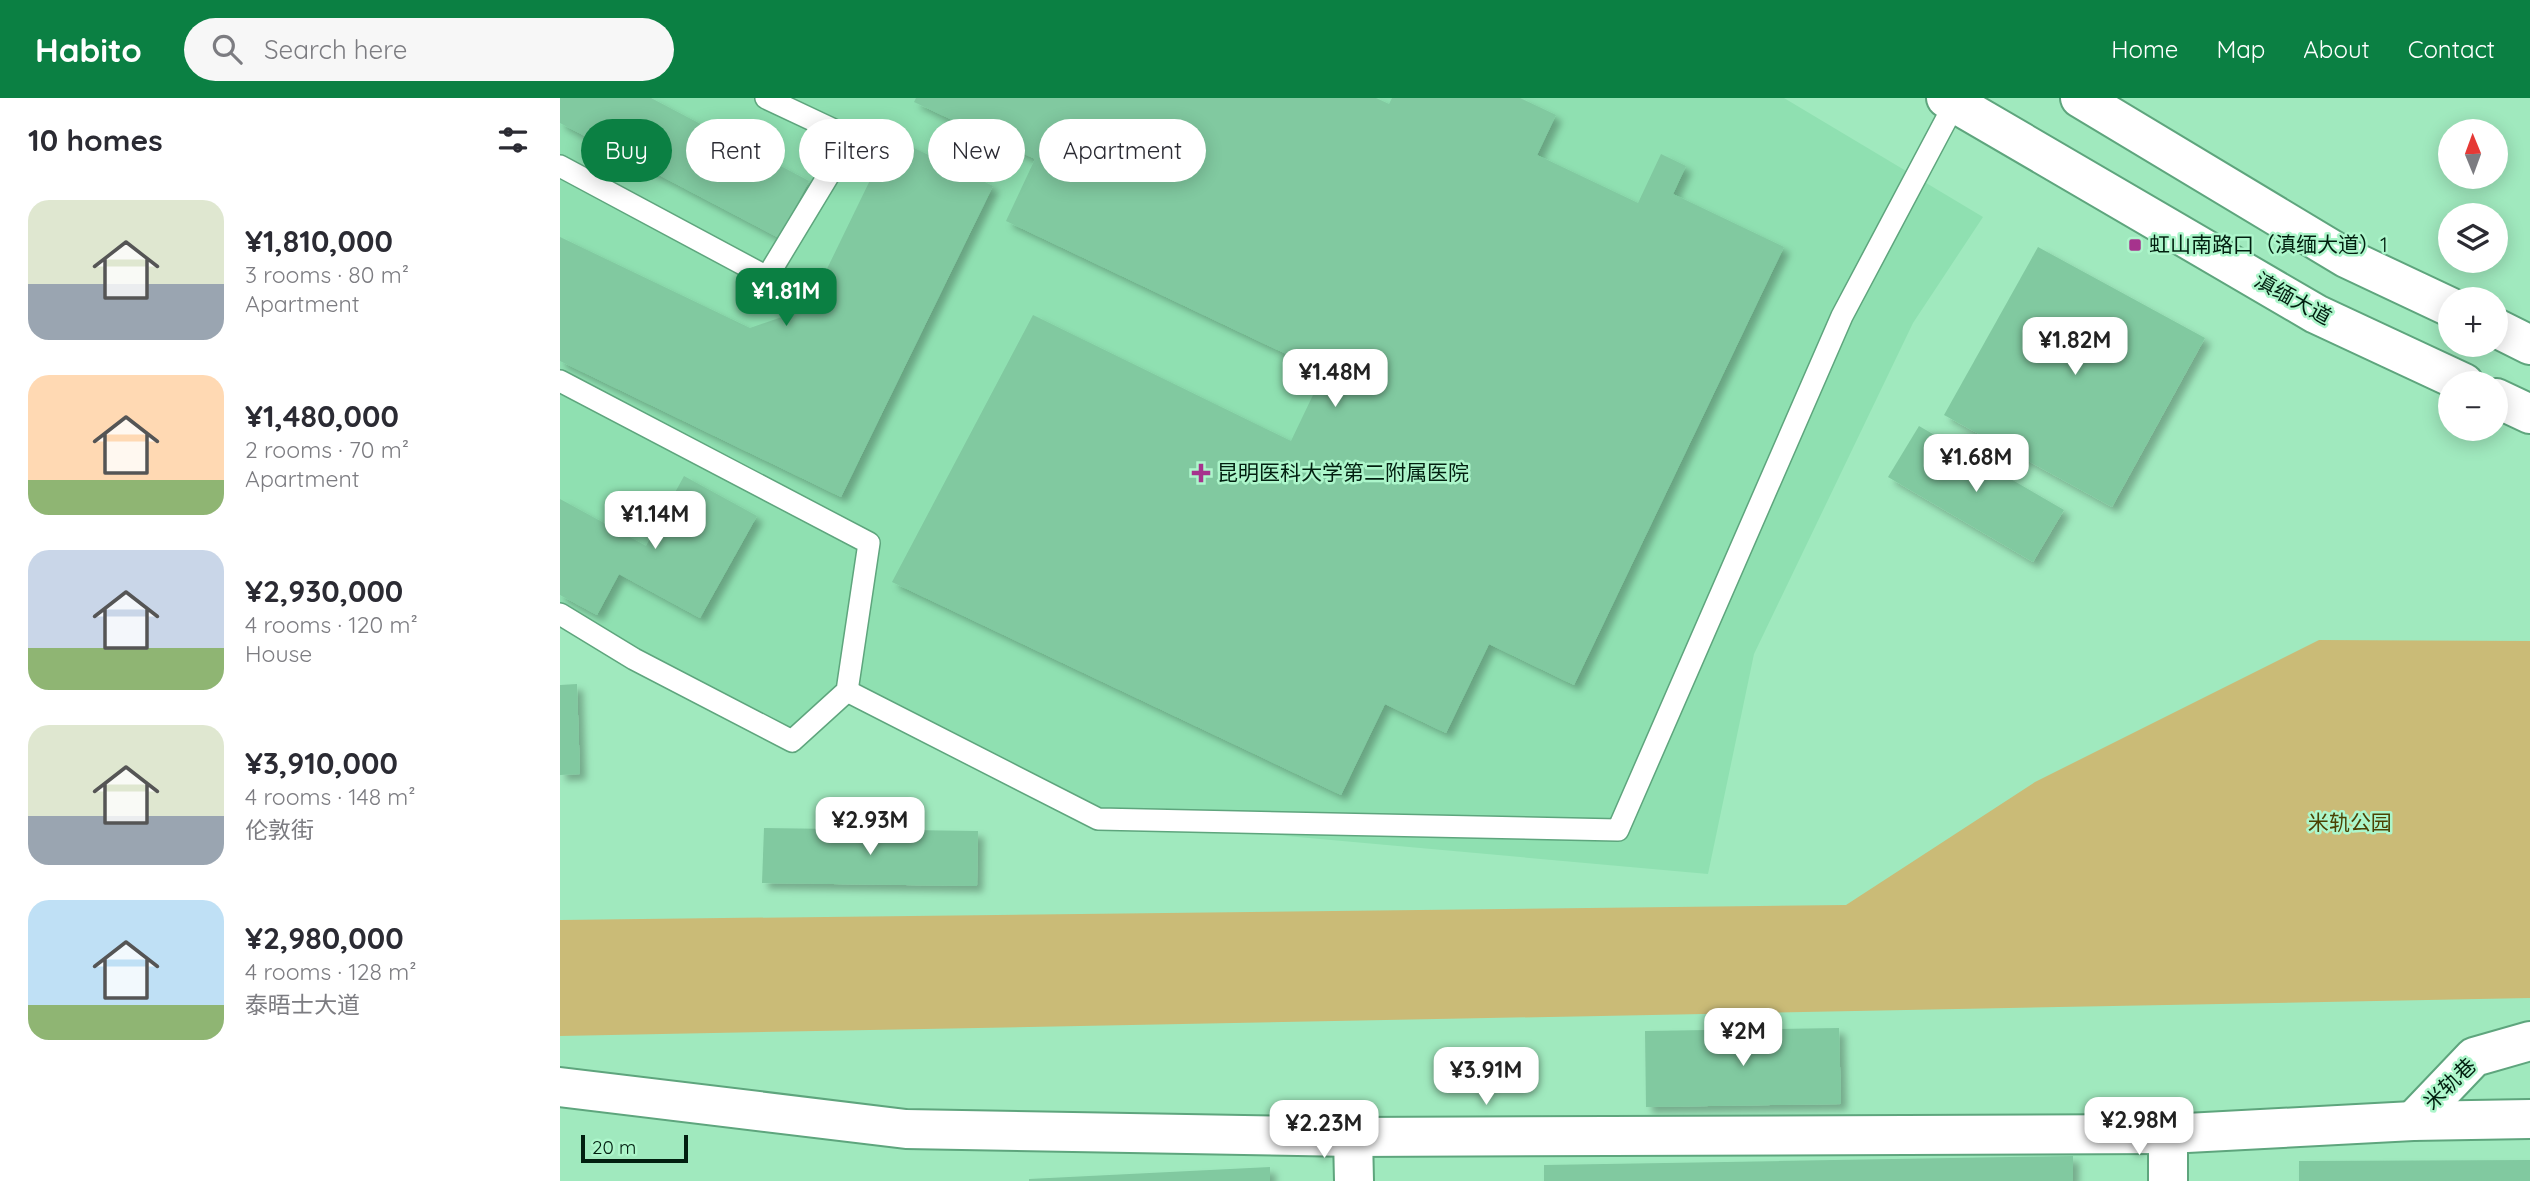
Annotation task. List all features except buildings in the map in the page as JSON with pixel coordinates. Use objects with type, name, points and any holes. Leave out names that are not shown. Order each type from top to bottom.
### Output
[{"type":"street","points":[[2080,98],[2346,258],[2438,301]]},
{"type":"street","name":"滇缅大道","points":[[1951,101],[2316,314],[2439,371]]},
{"type":"street","points":[[2508,334],[2530,345]]},
{"type":"street","points":[[2508,404],[2530,414]]},
{"type":"street","name":"米轨巷","points":[[2413,1121],[2474,1057],[2530,1041]]},
{"type":"street","points":[[560,1087],[906,1129],[1353,1137],[2168,1134],[2413,1121],[2530,1119]]},
{"type":"street","points":[[2168,1134],[2168,1181]]},
{"type":"street","points":[[1353,1137],[1354,1181]]},
{"type":"lane","points":[[560,166],[767,277],[851,138],[766,98]]},
{"type":"lane","points":[[847,691],[1098,819],[1618,830],[1842,316],[1951,101]]},
{"type":"lane","points":[[560,381],[869,543],[847,691],[792,741],[634,659],[560,614]]},
{"type":"shaded area","name":"昆明医科大学第二附属医院","points":[[560,98],[1784,98],[1983,217],[1913,323],[1754,654],[1708,874],[1098,819],[847,691],[792,741],[560,623]]},
{"type":"green space","name":"米轨公园","points":[[2319,640],[2530,641],[2530,998],[560,1036],[560,920],[1846,905],[2035,782]]},
{"type":"place","name":"虹山南路口（滇缅大道）1","points":[[2135,245]]},
{"type":"place","name":"昆明医科大学第二附属医院","points":[[1201,473]]}]
